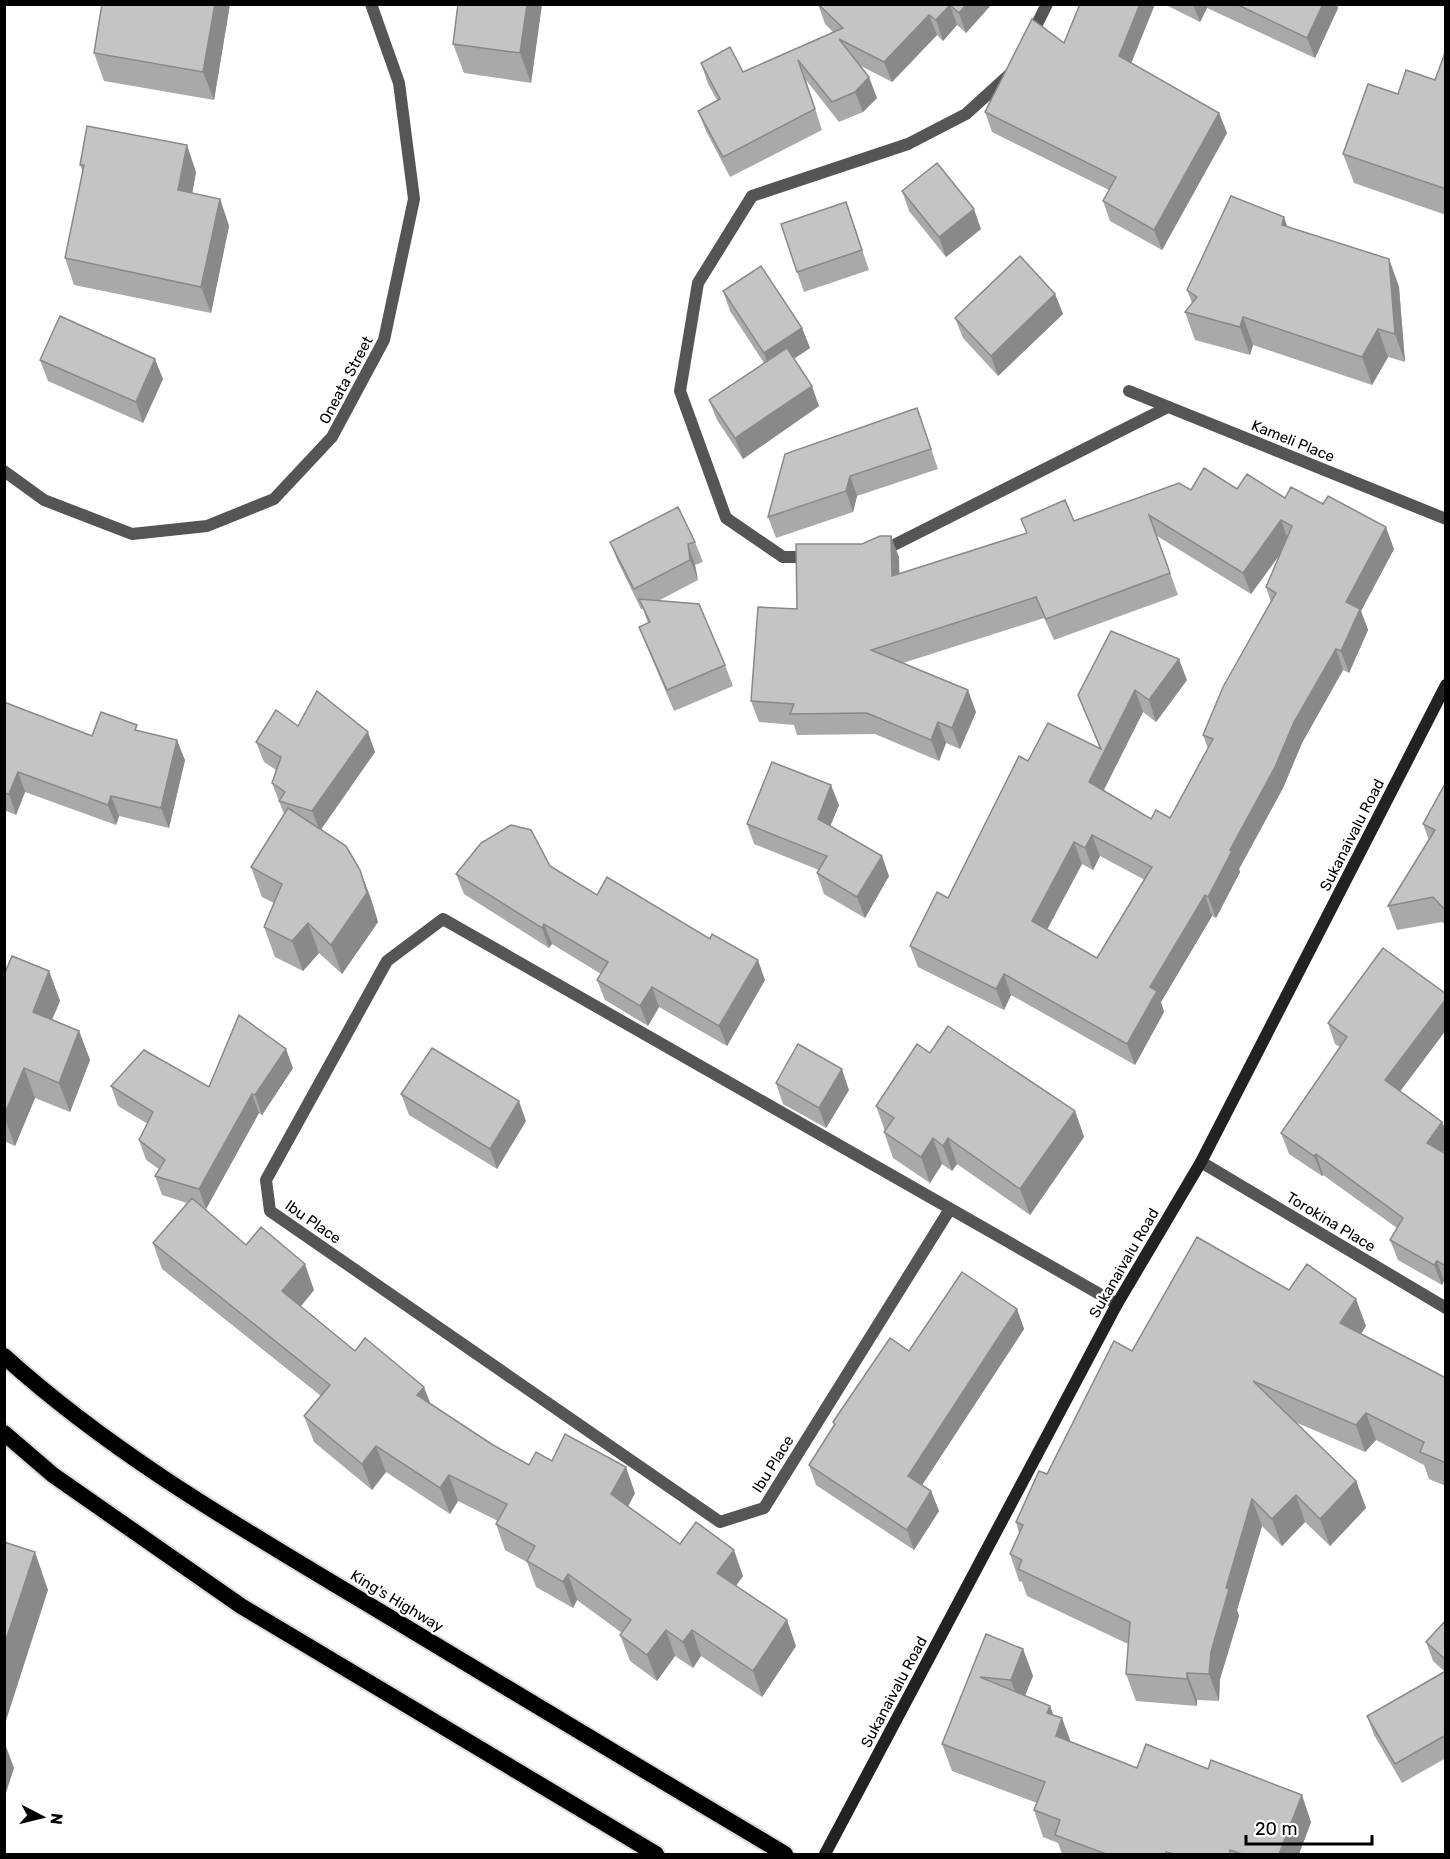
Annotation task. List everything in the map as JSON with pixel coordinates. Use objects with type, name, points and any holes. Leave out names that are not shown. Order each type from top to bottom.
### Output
[{"type":"highway","name":"King's Highway","points":[[4,1356],[48,1395],[146,1465],[255,1536],[785,1854]]},
{"type":"highway","points":[[4,1433],[53,1475],[241,1606],[656,1854]]},
{"type":"main road","name":"Sukanaivalu Road","points":[[825,1854],[1117,1304],[1201,1162],[1446,685]]},
{"type":"street","name":"Oneata Street","points":[[4,471],[44,500],[132,534],[207,526],[274,499],[332,437],[384,340],[414,199],[399,83],[371,4]]},
{"type":"street","points":[[828,557],[783,557],[726,518],[680,391],[698,283],[752,196],[908,144],[966,114],[1015,70],[1047,4]]},
{"type":"street","name":"Kameli Place","points":[[1129,391],[1446,519]]},
{"type":"street","points":[[870,557],[1168,407]]},
{"type":"street","name":"Ibu Place","points":[[950,1209],[764,1508],[720,1522],[270,1210],[266,1180],[387,961],[443,920],[1117,1304]]},
{"type":"street","name":"Torokina Place","points":[[1201,1162],[1446,1308]]},
{"type":"building","points":[[102,4],[215,4],[203,72],[94,53]]},
{"type":"building","points":[[458,4],[527,4],[520,53],[453,44]]},
{"type":"building","points":[[818,4],[967,4],[959,13],[950,5],[936,20],[929,15],[884,62],[839,39],[869,77],[855,92],[832,102],[798,60],[815,109],[723,157],[698,111],[720,99],[701,63],[730,47],[743,72],[843,28]]},
{"type":"building","points":[[1080,4],[1140,4],[1119,56],[1219,113],[1154,230],[1103,201],[1116,177],[985,112],[1032,19],[1064,43]]},
{"type":"building","points":[[1236,4],[1323,4],[1307,38]]},
{"type":"building","points":[[1446,50],[1446,189],[1343,154],[1368,84],[1398,94],[1406,70],[1435,80]]},
{"type":"building","points":[[87,126],[187,145],[178,190],[220,199],[201,287],[65,258],[84,165],[80,165]]},
{"type":"building","points":[[937,163],[974,209],[939,237],[902,191]]},
{"type":"building","points":[[1231,196],[1284,217],[1282,225],[1389,259],[1395,334],[1378,329],[1362,357],[1243,317],[1240,327],[1185,312],[1197,297],[1187,290]]},
{"type":"building","points":[[846,202],[862,250],[797,272],[781,224]]},
{"type":"building","points":[[1020,256],[1055,294],[991,356],[955,318]]},
{"type":"building","points":[[761,266],[802,328],[764,353],[723,291]]},
{"type":"building","points":[[60,316],[155,359],[136,402],[40,360]]},
{"type":"building","points":[[787,348],[812,386],[735,438],[709,400]]},
{"type":"building","points":[[917,408],[931,449],[850,476],[846,491],[768,517],[785,454]]},
{"type":"building","points":[[1204,468],[1237,489],[1247,474],[1285,498],[1291,487],[1323,504],[1328,496],[1386,527],[1346,602],[1360,609],[1341,651],[1336,649],[1294,722],[1275,767],[1230,850],[1232,851],[1208,897],[1205,895],[1150,987],[1157,991],[1127,1044],[1004,974],[996,989],[910,946],[937,892],[948,898],[1019,756],[1028,761],[1048,723],[1101,749],[1078,695],[1111,631],[1179,659],[1149,700],[1135,690],[1089,782],[1151,819],[1156,810],[1170,818],[1213,739],[1203,735],[1223,687],[1276,593],[1266,587],[1292,526],[1281,520],[1243,573],[1149,515],[1170,573],[1046,619],[1036,597],[871,650],[968,690],[952,728],[938,722],[931,740],[867,713],[790,714],[794,704],[751,701],[758,607],[797,609],[796,544],[862,544],[880,536],[891,536],[892,576],[1027,533],[1021,519],[1065,500],[1074,521],[1179,483],[1191,490]],"holes":[[[1092,835],[1152,867],[1097,958],[1032,921],[1074,842],[1085,848]]]},
{"type":"building","points":[[678,507],[695,542],[688,544],[690,560],[634,589],[610,542]]},
{"type":"building","points":[[639,599],[699,604],[725,665],[667,690],[639,627],[650,622]]},
{"type":"building","points":[[317,691],[368,732],[312,811],[279,801],[285,792],[272,783],[281,757],[256,742],[276,710],[298,726]]},
{"type":"building","points":[[4,702],[92,736],[101,712],[137,725],[135,730],[177,740],[161,808],[111,796],[108,805],[18,772],[9,794],[4,793]]},
{"type":"building","points":[[772,762],[831,785],[818,819],[882,856],[857,897],[817,873],[827,856],[747,824]]},
{"type":"building","points":[[1446,782],[1446,911],[1433,897],[1388,906],[1435,830],[1423,824]]},
{"type":"building","points":[[288,808],[346,846],[360,870],[367,893],[331,945],[308,923],[292,941],[264,927],[282,884],[251,867]]},
{"type":"building","points":[[511,825],[531,830],[550,866],[597,895],[607,877],[710,939],[712,934],[758,960],[719,1026],[652,987],[640,1006],[597,980],[608,962],[544,924],[542,928],[456,874],[481,843]]},
{"type":"building","points":[[1383,948],[1446,994],[1446,999],[1385,1080],[1442,1122],[1427,1143],[1446,1154],[1446,1266],[1437,1261],[1434,1265],[1390,1240],[1403,1218],[1316,1154],[1314,1156],[1281,1133],[1347,1037],[1328,1023]]},
{"type":"building","points":[[12,956],[49,971],[33,1012],[79,1031],[59,1083],[24,1068],[4,1116],[4,975]]},
{"type":"building","points":[[239,1015],[286,1049],[255,1095],[252,1094],[199,1189],[155,1176],[165,1160],[139,1140],[153,1112],[111,1086],[144,1050],[209,1087]]},
{"type":"building","points":[[948,1026],[1075,1111],[1020,1189],[948,1138],[943,1146],[933,1138],[921,1157],[884,1132],[894,1118],[876,1106],[917,1044],[930,1053]]},
{"type":"building","points":[[798,1044],[842,1069],[819,1108],[776,1083]]},
{"type":"building","points":[[432,1048],[519,1101],[490,1149],[401,1094]]},
{"type":"building","points":[[192,1198],[246,1245],[261,1227],[305,1264],[282,1291],[355,1351],[365,1338],[424,1387],[417,1395],[493,1445],[529,1465],[536,1452],[552,1461],[565,1434],[626,1467],[611,1494],[680,1544],[696,1522],[734,1550],[717,1573],[787,1620],[753,1671],[692,1630],[683,1642],[666,1630],[647,1655],[620,1635],[631,1620],[568,1574],[563,1582],[527,1561],[535,1546],[496,1524],[507,1504],[449,1475],[440,1488],[376,1446],[362,1464],[304,1416],[330,1385],[153,1243]]},
{"type":"building","points":[[1197,1237],[1289,1290],[1307,1264],[1356,1299],[1340,1323],[1446,1378],[1446,1463],[1420,1452],[1424,1442],[1366,1413],[1356,1425],[1253,1381],[1356,1481],[1320,1519],[1296,1495],[1272,1519],[1252,1499],[1226,1588],[1229,1589],[1211,1652],[1209,1674],[1187,1673],[1187,1679],[1126,1674],[1130,1622],[1018,1569],[1022,1560],[1010,1554],[1023,1525],[1016,1522],[1039,1471],[1047,1474],[1114,1341],[1132,1351]]},
{"type":"building","points":[[962,1272],[1017,1309],[908,1476],[931,1491],[907,1530],[809,1465],[835,1424],[833,1422],[890,1338],[909,1351]]},
{"type":"building","points":[[4,1542],[35,1552],[4,1646]]},
{"type":"building","points":[[1446,1620],[1446,1660],[1426,1642]]},
{"type":"building","points":[[986,1634],[1023,1649],[1011,1680],[980,1677],[1050,1706],[1047,1713],[1062,1718],[1056,1736],[1137,1768],[1146,1744],[1208,1769],[1211,1760],[1302,1795],[1279,1854],[1242,1854],[1230,1850],[1229,1854],[1166,1852],[1165,1854],[1106,1854],[1055,1835],[1060,1820],[1034,1810],[1045,1782],[942,1744]]},
{"type":"building","points":[[1446,1671],[1446,1735],[1395,1764],[1367,1716]]}]
